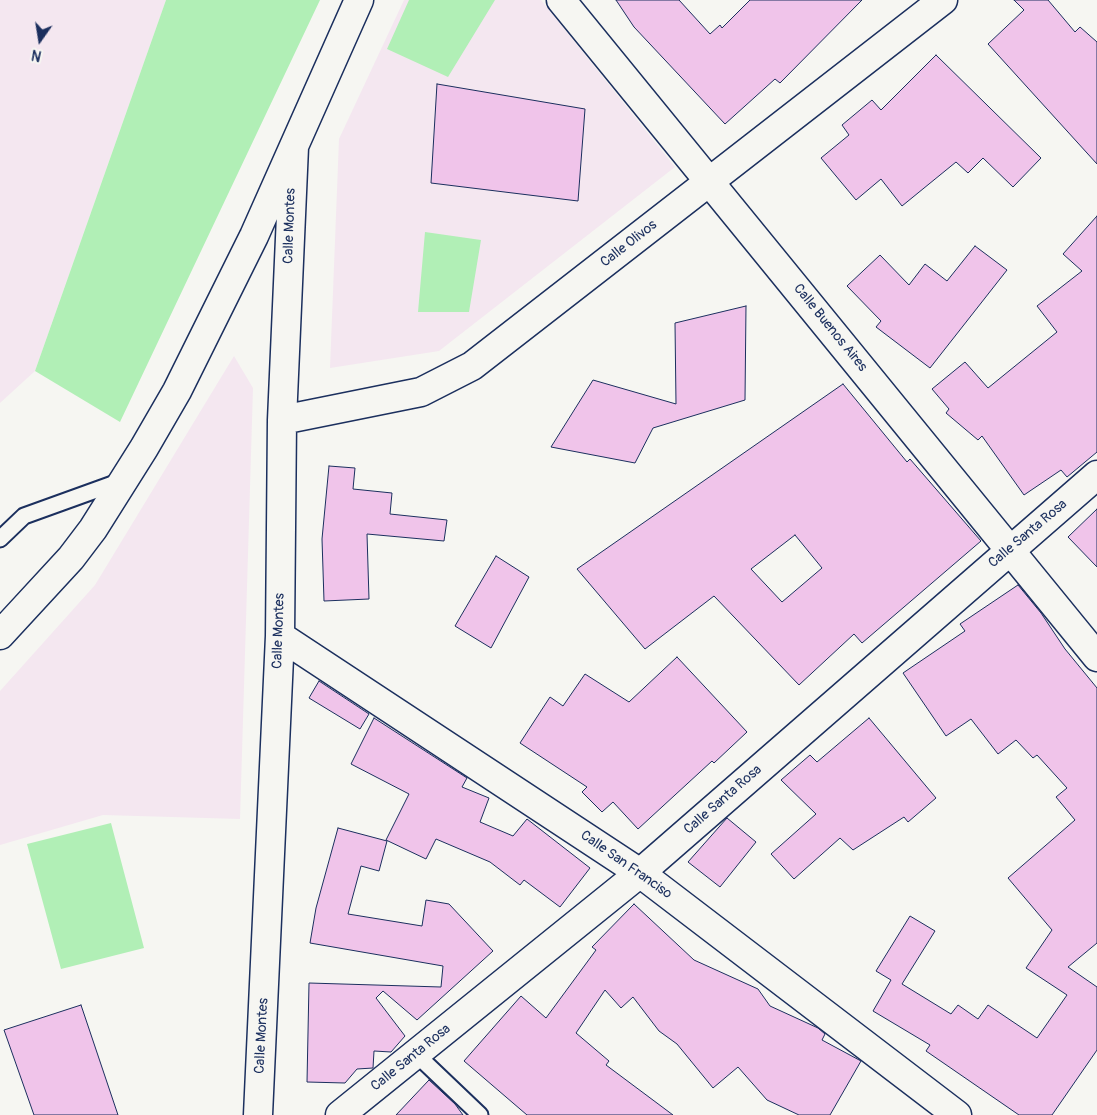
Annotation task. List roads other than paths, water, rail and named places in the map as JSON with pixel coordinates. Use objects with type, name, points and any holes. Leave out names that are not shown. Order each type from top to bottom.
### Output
[{"type":"street","name":"Calle Montes","points":[[0,635],[71,558],[93,529],[177,391],[254,236],[359,0]]},
{"type":"street","name":"Calle Buenos Aires","points":[[561,0],[711,181],[1097,657]]},
{"type":"street","name":"Calle Olivos","points":[[282,420],[421,392],[472,366],[944,0]]},
{"type":"street","name":"Calle Montes","points":[[258,1115],[280,636],[282,420],[294,147]]},
{"type":"street","name":"Calle Santa Rosa","points":[[340,1115],[640,873],[1009,549],[1097,475]]},
{"type":"street","name":"Calle San Franciso","points":[[280,636],[640,873],[957,1115]]},
{"type":"lane","points":[[0,530],[24,516],[123,481]]},
{"type":"lane","points":[[0,539],[24,516]]},
{"type":"lane","points":[[416,1054],[480,1115]]}]
